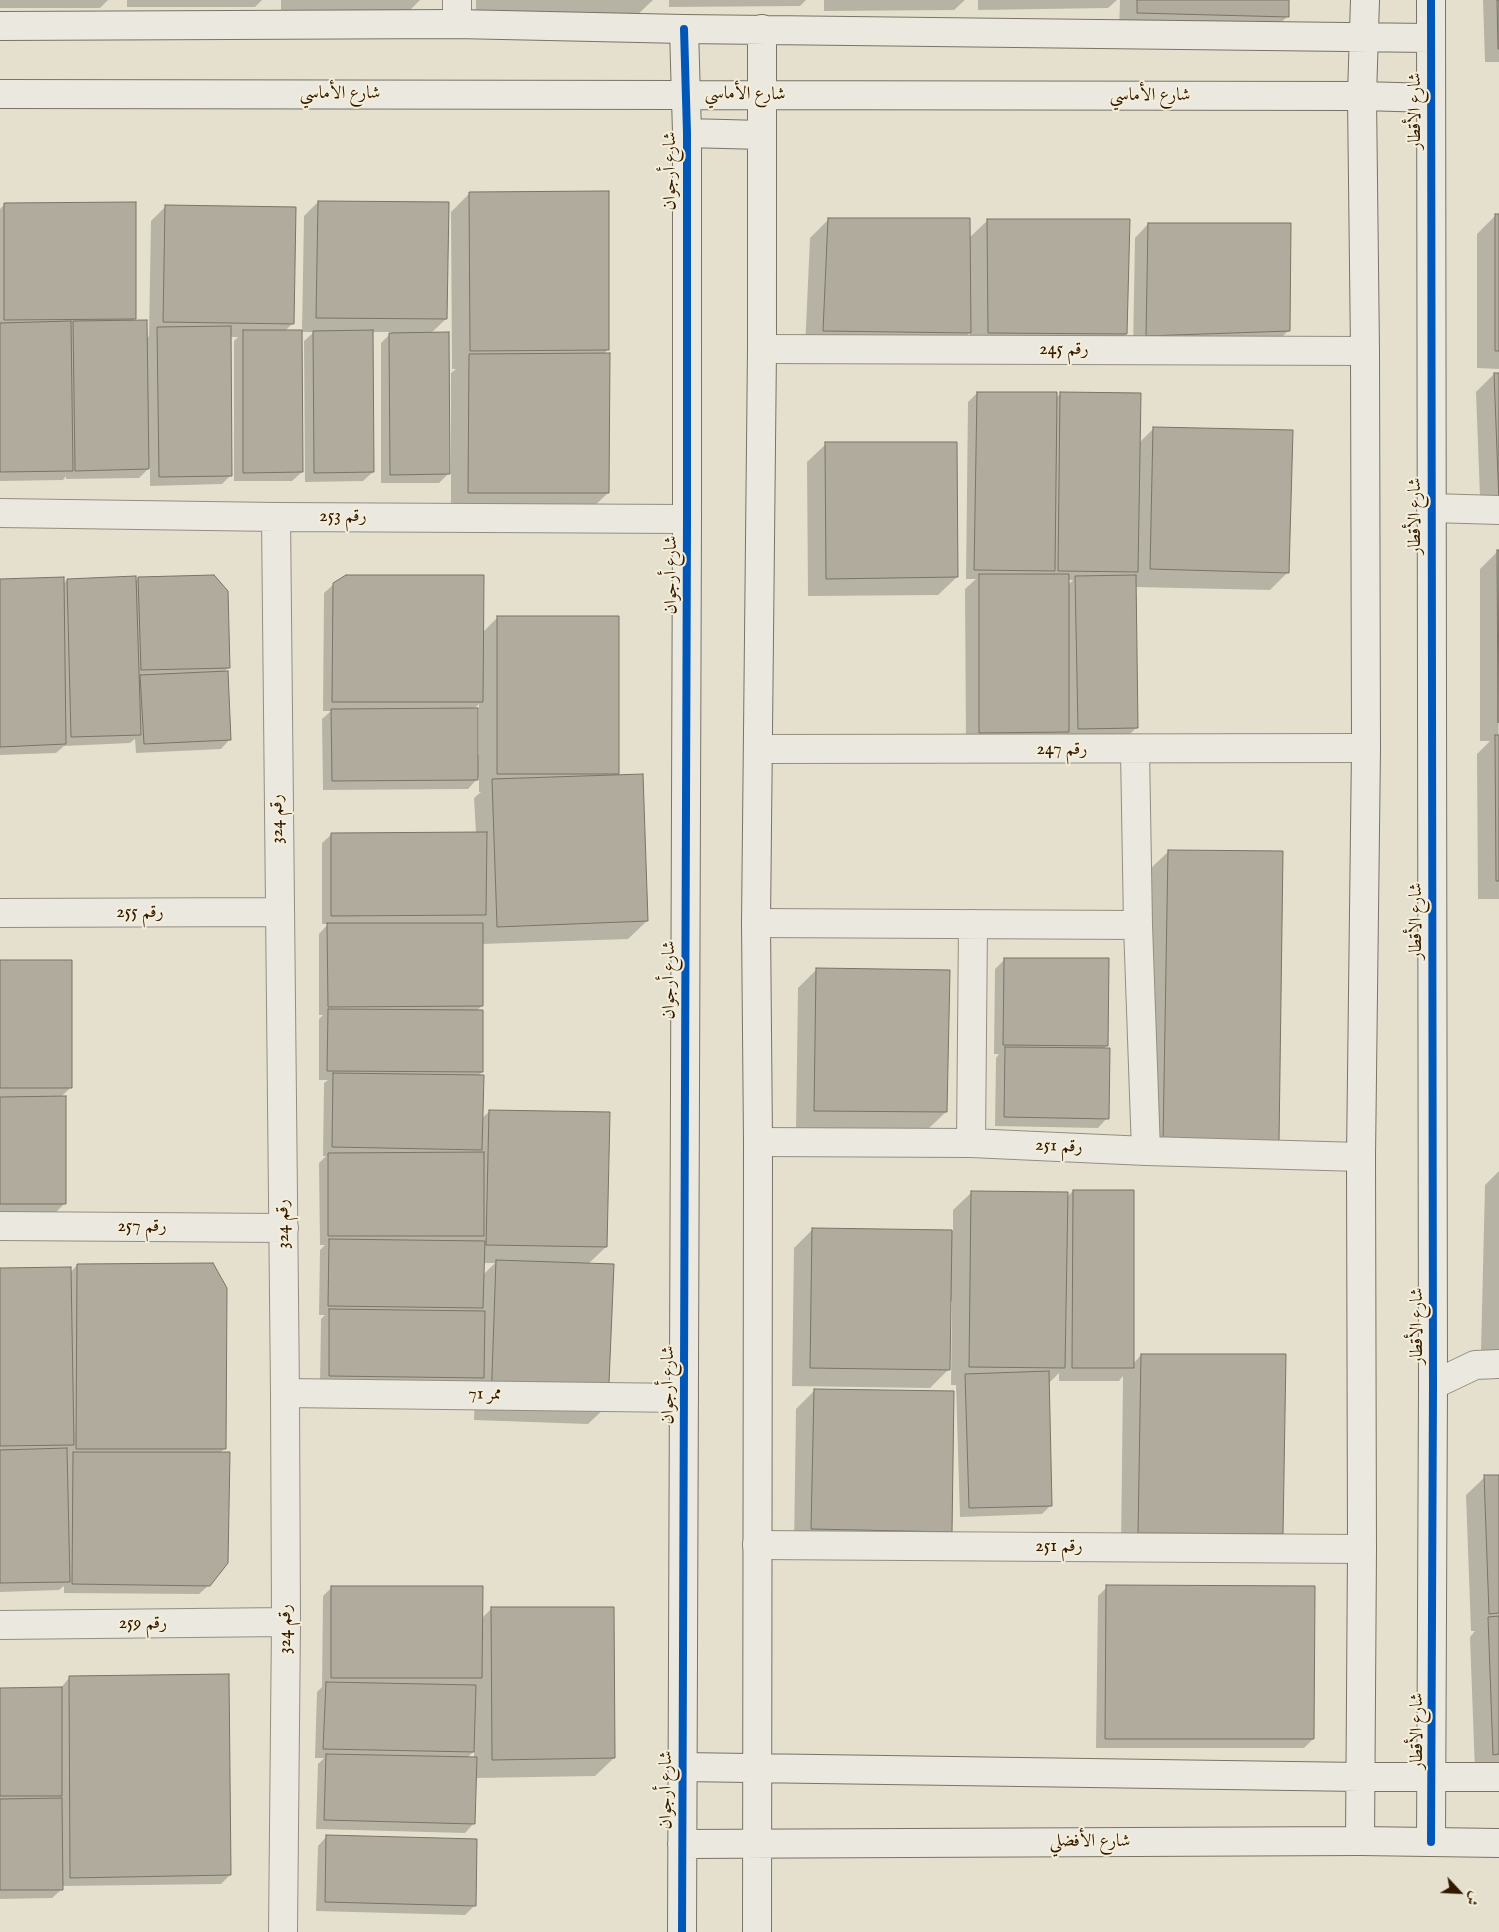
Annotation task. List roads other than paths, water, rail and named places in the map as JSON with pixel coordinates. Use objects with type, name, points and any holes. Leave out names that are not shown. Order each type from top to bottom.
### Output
[{"type":"street","points":[[1360,1841],[1362,1549],[1361,1157],[1366,748],[1362,96],[1364,0]]},
{"type":"street","name":"شارع الأقطار","points":[[1431,0],[1433,1385],[1433,1776],[1431,1842]]},
{"type":"street","points":[[0,26],[457,12],[684,29],[1430,38]]},
{"type":"street","name":"شارع أرجوان","points":[[682,1932],[687,519],[684,29]]},
{"type":"street","points":[[757,1932],[758,1142],[756,922],[762,349],[762,29]]},
{"type":"street","name":"شارع الأماسي","points":[[0,94],[685,94],[762,96],[1362,96],[1431,98]]},
{"type":"street","points":[[686,133],[762,135]]},
{"type":"street","name":"رقم 245","points":[[762,349],[1365,351]]},
{"type":"street","points":[[1431,508],[1499,510]]},
{"type":"street","name":"رقم 253","points":[[0,513],[276,517],[687,519]]},
{"type":"street","name":"رقم 324","points":[[276,517],[285,1392],[286,1622],[283,1932]]},
{"type":"street","name":"رقم 247","points":[[758,749],[1135,750],[1366,748]]},
{"type":"street","points":[[1135,750],[1138,925],[1146,1151]]},
{"type":"street","name":"رقم 255","points":[[0,913],[279,912]]},
{"type":"street","points":[[756,922],[1138,925]]},
{"type":"street","points":[[971,1142],[973,924]]},
{"type":"street","name":"رقم 251","points":[[758,1142],[971,1142],[1146,1151],[1361,1157]]},
{"type":"street","name":"رقم 257","points":[[0,1226],[284,1228]]},
{"type":"street","points":[[1433,1385],[1475,1365],[1499,1364]]},
{"type":"street","name":"ممر 71","points":[[285,1392],[684,1398]]},
{"type":"street","name":"رقم 251","points":[[756,1545],[1362,1549]]},
{"type":"street","name":"رقم 259","points":[[0,1625],[286,1622]]},
{"type":"street","points":[[682,1767],[1499,1777]]},
{"type":"street","name":"شارع الأفضلي","points":[[682,1844],[1360,1841],[1499,1843]]}]
